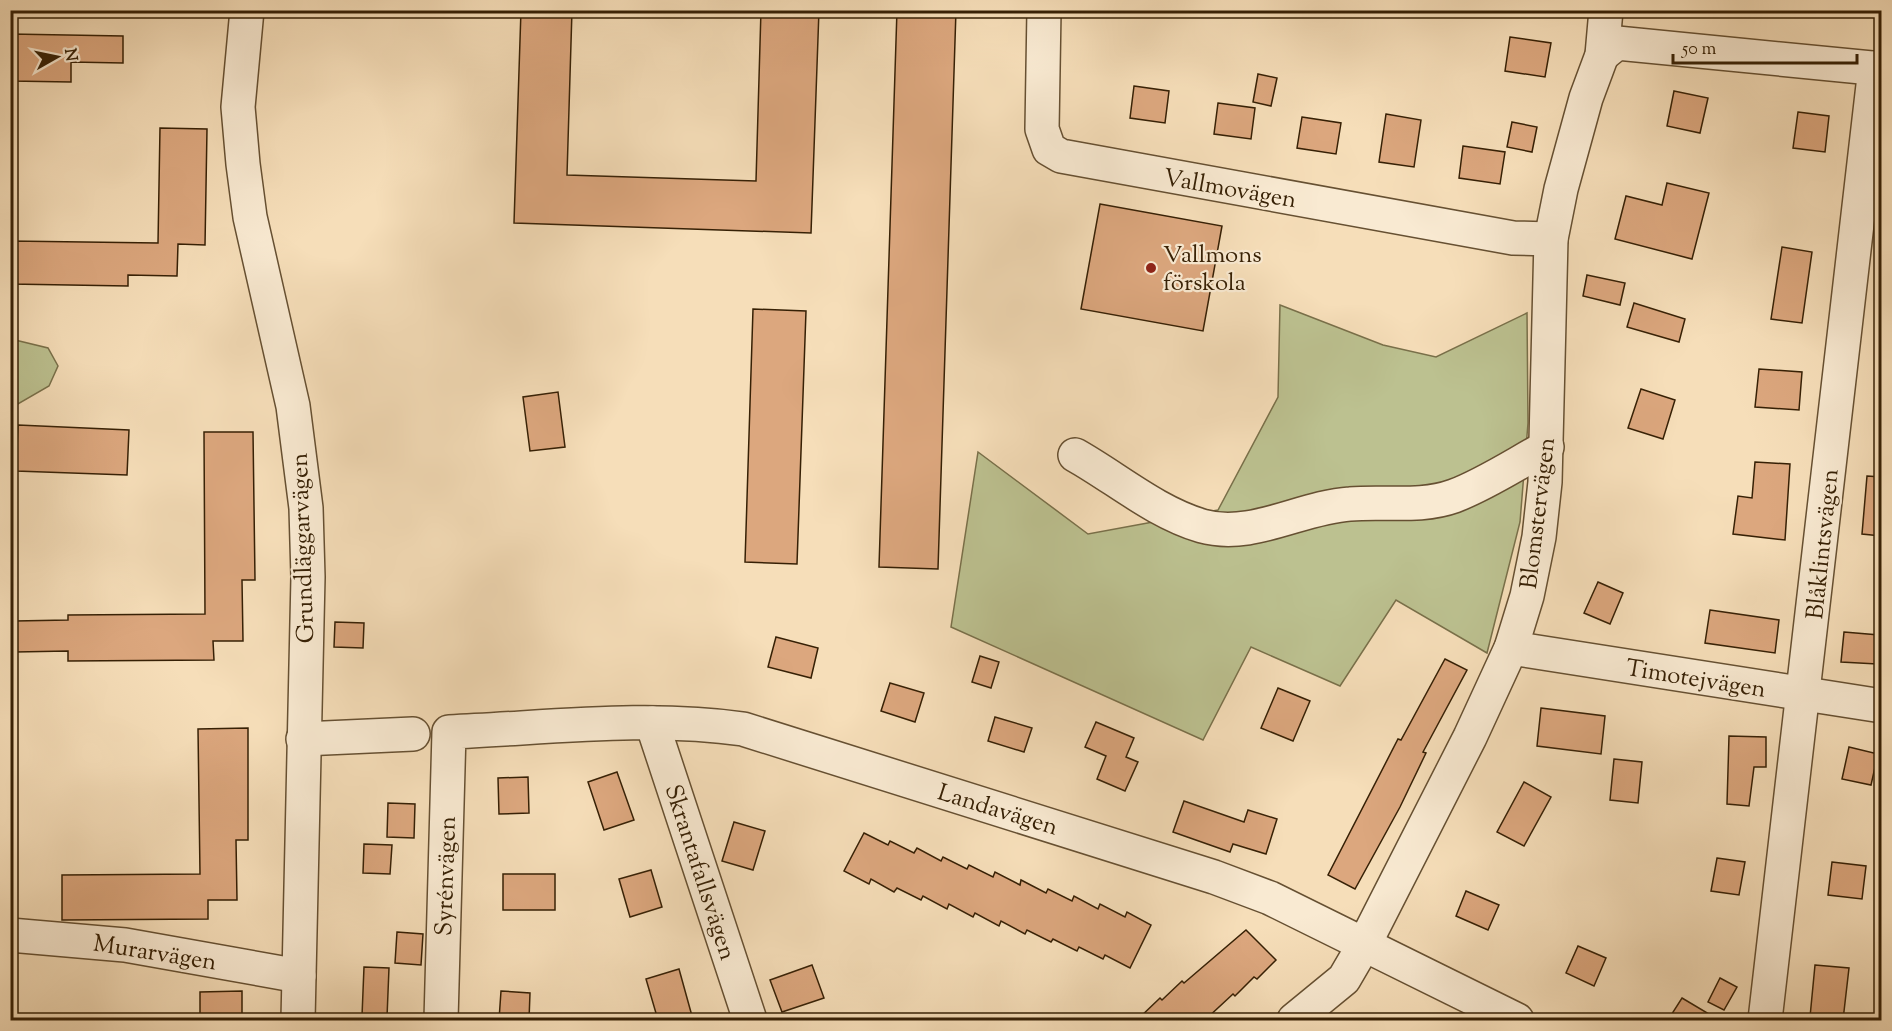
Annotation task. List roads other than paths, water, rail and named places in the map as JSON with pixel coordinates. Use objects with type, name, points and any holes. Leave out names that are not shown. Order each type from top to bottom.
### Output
[{"type":"street","name":"Grundläggarvägen","points":[[247,10],[238,107],[243,164],[250,217],[293,406],[306,508],[308,577],[298,1020]]},
{"type":"street","name":"Vallmovägen","points":[[1044,10],[1042,129],[1049,149],[1061,156],[1513,238],[1551,239]]},
{"type":"street","name":"Blomstervägen","points":[[1294,1020],[1344,979],[1365,943],[1470,737],[1511,648],[1527,596],[1539,537],[1547,447],[1548,276],[1551,239],[1561,189],[1586,98],[1602,55],[1606,10]]},
{"type":"street","points":[[1602,55],[1617,43],[1878,68]]},
{"type":"street","name":"Blåklintsvägen","points":[[1765,1020],[1878,68]]},
{"type":"street","points":[[1075,455],[1161,508],[1202,526],[1226,528],[1256,526],[1349,504],[1434,502],[1470,489],[1547,447]]},
{"type":"street","name":"Timotejvägen","points":[[1511,648],[1881,706]]},
{"type":"street","name":"Landavägen","points":[[449,732],[652,723],[705,723],[743,729],[1214,877],[1292,907],[1517,1020]]},
{"type":"street","name":"Skrantafallsvägen","points":[[652,723],[750,1020]]},
{"type":"street","name":"Syrénvägen","points":[[441,1020],[449,732]]},
{"type":"street","points":[[303,739],[413,734]]},
{"type":"street","name":"Murarvägen","points":[[10,936],[124,945],[299,976]]},
{"type":"place","name":"Vallmons förskola","points":[[1151,268]]}]
